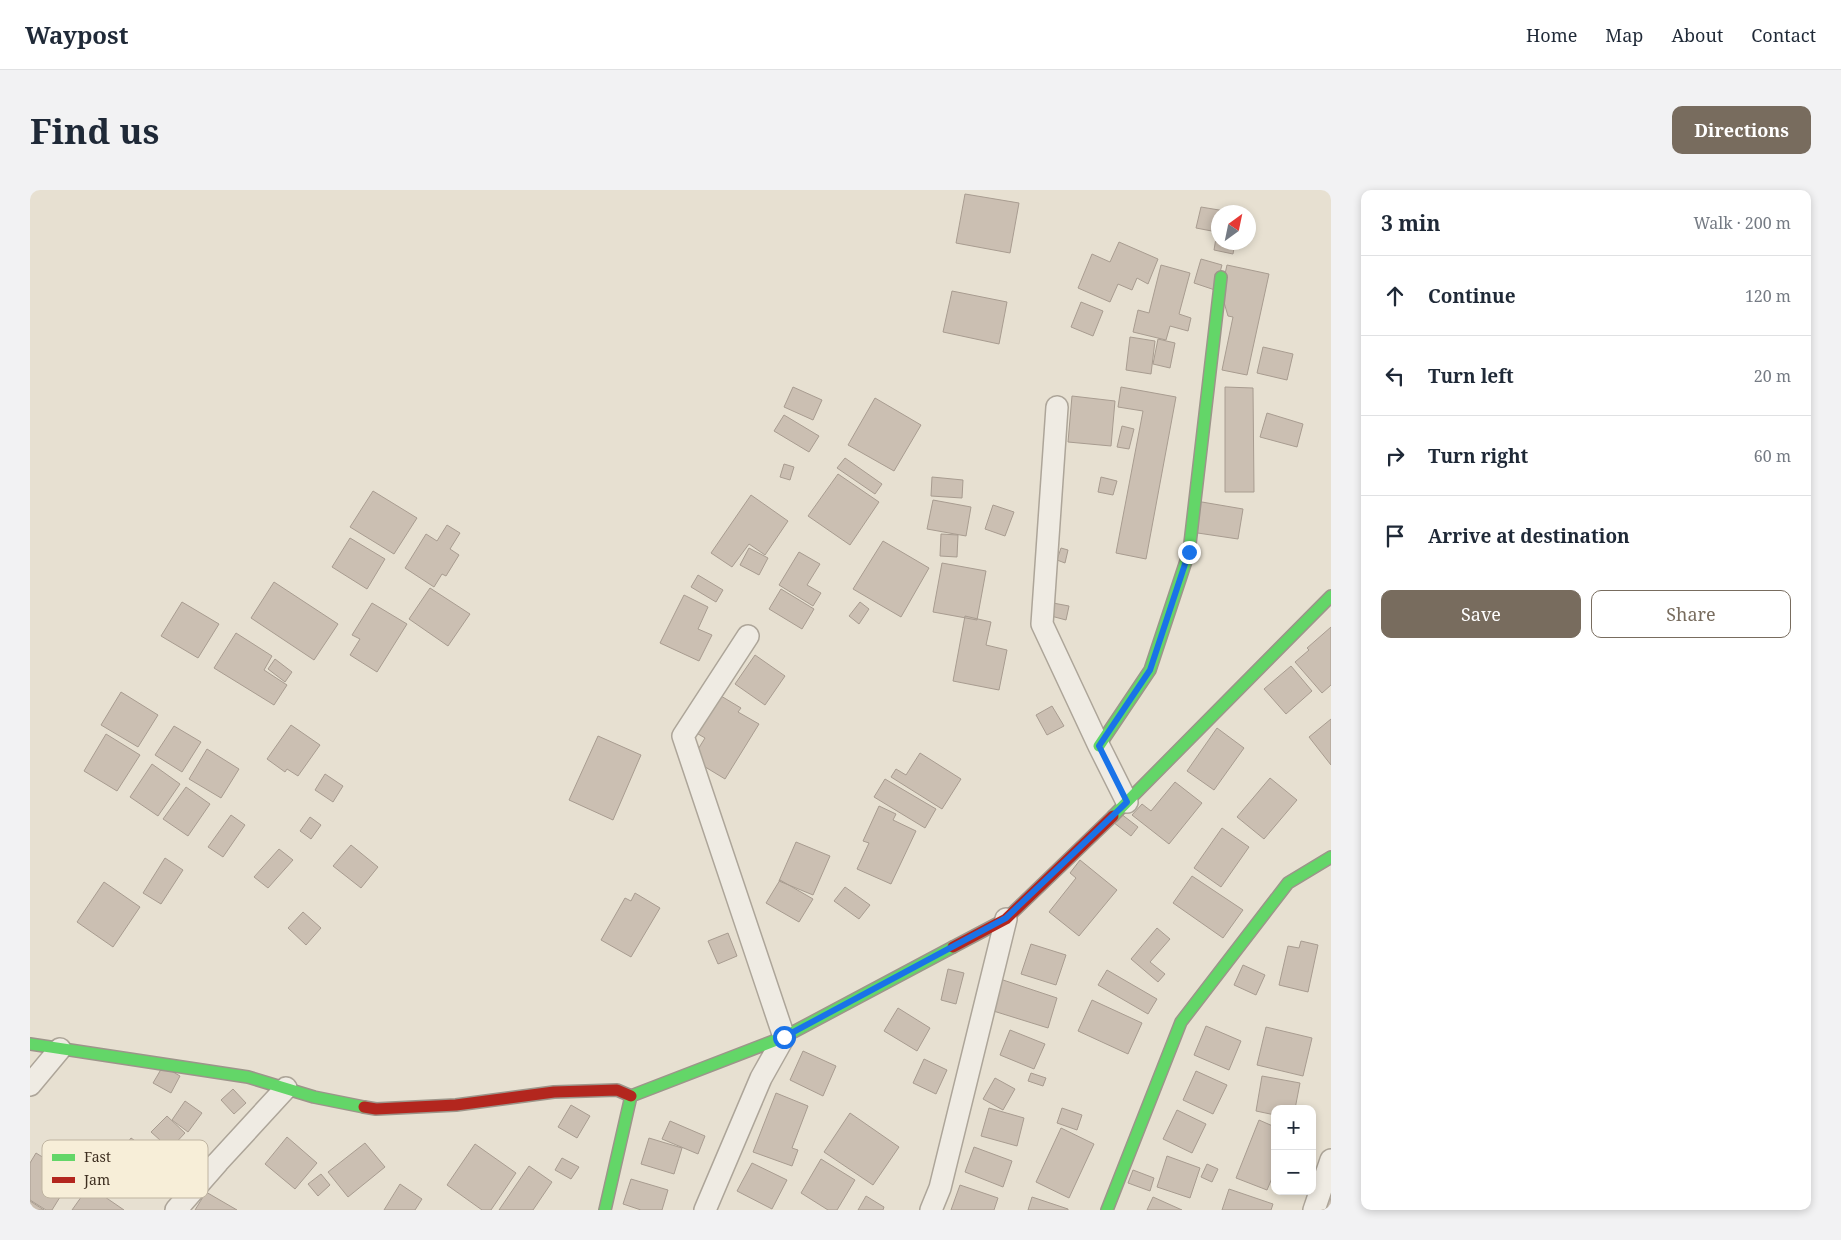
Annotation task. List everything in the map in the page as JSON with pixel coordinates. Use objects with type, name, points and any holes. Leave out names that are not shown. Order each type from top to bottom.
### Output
[{"type":"street","points":[[1099,746],[1150,670],[1189,552],[1221,278]]},
{"type":"street","points":[[1057,406],[1042,624],[1127,802]]},
{"type":"street","points":[[30,1044],[248,1077],[314,1097],[376,1109],[456,1105],[554,1092],[617,1090],[630,1096],[784,1037],[1006,918],[1127,802],[1331,596]]},
{"type":"street","points":[[705,1210],[761,1078],[784,1037],[683,736],[748,636]]},
{"type":"street","points":[[1107,1210],[1181,1022],[1288,883],[1331,857]]},
{"type":"street","points":[[932,1210],[940,1188],[1006,918]]},
{"type":"street","points":[[30,1085],[60,1049]]},
{"type":"street","points":[[208,1173],[286,1088]]},
{"type":"street","points":[[605,1210],[630,1096]]},
{"type":"street","points":[[1314,1210],[1331,1160]]},
{"type":"street","points":[[176,1210],[186,1198]]},
{"type":"building","points":[[965,194],[1019,203],[1010,253],[956,243]]},
{"type":"building","points":[[1201,207],[1211,209],[1211,231],[1196,228]]},
{"type":"building","points":[[1119,242],[1158,259],[1148,284],[1137,278],[1132,290],[1118,284],[1110,302],[1078,288],[1092,254],[1110,262]]},
{"type":"building","points":[[1214,250],[1234,250],[1233,254]]},
{"type":"building","points":[[1201,259],[1222,265],[1215,290],[1194,283]]},
{"type":"building","points":[[1161,265],[1190,273],[1179,314],[1191,318],[1188,331],[1170,326],[1166,340],[1133,332],[1138,310],[1149,313]]},
{"type":"building","points":[[1227,265],[1269,274],[1247,375],[1222,370],[1233,317],[1228,316],[1221,292]]},
{"type":"building","points":[[952,291],[1007,302],[999,344],[943,332]]},
{"type":"building","points":[[1081,302],[1103,311],[1093,336],[1071,327]]},
{"type":"building","points":[[1130,337],[1155,341],[1151,374],[1126,370]]},
{"type":"building","points":[[1158,339],[1175,343],[1170,368],[1153,364]]},
{"type":"building","points":[[1263,347],[1293,354],[1287,380],[1257,373]]},
{"type":"building","points":[[793,387],[822,400],[813,420],[784,407]]},
{"type":"building","points":[[1121,387],[1176,397],[1146,559],[1116,553],[1143,411],[1118,407]]},
{"type":"building","points":[[1225,387],[1253,388],[1254,492],[1225,492]]},
{"type":"building","points":[[1072,396],[1115,401],[1111,446],[1068,442]]},
{"type":"building","points":[[875,398],[921,425],[894,471],[848,445]]},
{"type":"building","points":[[1267,413],[1303,424],[1297,447],[1260,437]]},
{"type":"building","points":[[784,415],[819,436],[809,452],[774,431]]},
{"type":"building","points":[[1122,426],[1134,429],[1129,449],[1117,447]]},
{"type":"building","points":[[845,458],[882,484],[875,494],[837,468]]},
{"type":"building","points":[[784,464],[794,467],[790,480],[780,477]]},
{"type":"building","points":[[838,474],[879,502],[850,545],[808,516]]},
{"type":"building","points":[[932,477],[963,480],[962,498],[931,496]]},
{"type":"building","points":[[1101,477],[1117,481],[1113,495],[1098,492]]},
{"type":"building","points":[[373,491],[417,518],[394,554],[350,527]]},
{"type":"building","points":[[751,495],[788,521],[765,555],[749,544],[732,567],[711,553]]},
{"type":"building","points":[[933,500],[971,507],[966,536],[927,529]]},
{"type":"building","points":[[1196,501],[1243,509],[1238,539],[1191,532]]},
{"type":"building","points":[[993,505],[1014,512],[1005,536],[985,529]]},
{"type":"building","points":[[447,525],[460,533],[450,549],[459,555],[446,576],[442,574],[434,587],[405,568],[426,534],[437,541]]},
{"type":"building","points":[[941,534],[958,535],[957,557],[940,556]]},
{"type":"building","points":[[350,538],[385,559],[367,589],[332,567]]},
{"type":"building","points":[[883,541],[929,568],[901,617],[853,589]]},
{"type":"building","points":[[749,548],[768,558],[759,575],[740,565]]},
{"type":"building","points":[[1061,548],[1068,550],[1065,563],[1057,560]]},
{"type":"building","points":[[799,552],[820,564],[807,585],[821,593],[813,606],[779,585]]},
{"type":"building","points":[[942,563],[986,571],[977,620],[933,612]]},
{"type":"building","points":[[698,575],[723,590],[716,602],[691,587]]},
{"type":"building","points":[[274,582],[338,624],[314,660],[251,618]]},
{"type":"building","points":[[430,588],[470,614],[448,646],[409,619]]},
{"type":"building","points":[[781,589],[814,609],[802,629],[769,609]]},
{"type":"building","points":[[684,595],[708,607],[698,629],[712,635],[699,661],[660,643]]},
{"type":"building","points":[[182,602],[219,624],[198,658],[161,636]]},
{"type":"building","points":[[860,602],[869,609],[859,624],[849,616]]},
{"type":"building","points":[[372,603],[407,624],[377,672],[350,655],[360,639],[352,635]]},
{"type":"building","points":[[1053,603],[1069,606],[1066,620],[1051,616]]},
{"type":"building","points":[[965,616],[991,622],[986,645],[1007,650],[999,690],[953,681]]},
{"type":"building","points":[[1331,627],[1331,685],[1322,693],[1295,662],[1309,650],[1307,648]]},
{"type":"building","points":[[236,633],[272,656],[264,670],[287,685],[274,705],[214,668]]},
{"type":"building","points":[[755,655],[785,676],[765,705],[735,684]]},
{"type":"building","points":[[275,659],[292,672],[285,682],[268,669]]},
{"type":"building","points":[[1291,666],[1312,691],[1286,714],[1264,689]]},
{"type":"building","points":[[121,692],[158,715],[138,747],[101,725]]},
{"type":"building","points":[[716,693],[741,708],[738,712],[759,724],[725,779],[692,759],[705,738],[693,731]]},
{"type":"building","points":[[1052,706],[1064,726],[1047,735],[1036,715]]},
{"type":"building","points":[[1331,719],[1331,765],[1309,737]]},
{"type":"building","points":[[291,725],[320,745],[298,776],[287,769],[285,772],[267,759]]},
{"type":"building","points":[[174,726],[201,742],[182,772],[155,755]]},
{"type":"building","points":[[1217,728],[1244,748],[1214,790],[1187,771]]},
{"type":"building","points":[[106,734],[140,755],[117,791],[84,771]]},
{"type":"building","points":[[598,736],[641,755],[613,820],[569,800]]},
{"type":"building","points":[[207,749],[239,769],[221,798],[189,779]]},
{"type":"building","points":[[920,753],[961,779],[942,809],[891,777],[896,769],[906,775]]},
{"type":"building","points":[[152,764],[180,784],[158,816],[130,797]]},
{"type":"building","points":[[325,774],[343,786],[333,802],[315,790]]},
{"type":"building","points":[[1270,778],[1297,800],[1264,839],[1237,817]]},
{"type":"building","points":[[885,779],[936,809],[925,828],[874,797]]},
{"type":"building","points":[[1175,782],[1202,803],[1169,844],[1132,815],[1142,804],[1151,811]]},
{"type":"building","points":[[186,787],[210,804],[188,836],[163,819]]},
{"type":"building","points":[[879,806],[896,814],[893,820],[916,831],[891,884],[857,869],[869,843],[863,841]]},
{"type":"building","points":[[1116,810],[1138,827],[1131,836],[1109,819]]},
{"type":"building","points":[[231,815],[245,825],[223,857],[208,847]]},
{"type":"building","points":[[310,817],[321,825],[311,839],[300,831]]},
{"type":"building","points":[[1222,828],[1249,847],[1221,887],[1194,868]]},
{"type":"building","points":[[796,842],[830,856],[813,895],[779,881]]},
{"type":"building","points":[[351,845],[378,867],[361,888],[333,866]]},
{"type":"building","points":[[279,849],[293,860],[268,888],[254,877]]},
{"type":"building","points":[[165,858],[183,870],[161,904],[143,893]]},
{"type":"building","points":[[1080,860],[1117,890],[1079,936],[1049,912],[1076,878],[1070,873]]},
{"type":"building","points":[[1192,876],[1243,910],[1223,938],[1173,903]]},
{"type":"building","points":[[780,880],[813,899],[799,922],[766,903]]},
{"type":"building","points":[[104,882],[140,907],[113,947],[77,922]]},
{"type":"building","points":[[845,887],[870,905],[859,919],[834,901]]},
{"type":"building","points":[[635,893],[660,908],[631,957],[601,940],[625,898],[631,901]]},
{"type":"building","points":[[303,912],[321,928],[306,945],[288,928]]},
{"type":"building","points":[[1157,928],[1170,939],[1150,962],[1165,974],[1158,982],[1131,959]]},
{"type":"building","points":[[728,933],[737,956],[718,964],[708,941]]},
{"type":"building","points":[[1301,941],[1318,945],[1308,992],[1279,985],[1288,946],[1299,948]]},
{"type":"building","points":[[1031,944],[1066,955],[1056,985],[1021,974]]},
{"type":"building","points":[[1243,965],[1265,975],[1256,995],[1234,985]]},
{"type":"building","points":[[948,969],[964,973],[956,1004],[941,1000]]},
{"type":"building","points":[[1107,970],[1157,999],[1148,1014],[1098,985]]},
{"type":"building","points":[[997,978],[1057,998],[1048,1028],[987,1009]]},
{"type":"building","points":[[1092,1000],[1142,1023],[1128,1054],[1078,1031]]},
{"type":"building","points":[[898,1008],[930,1028],[917,1051],[884,1031]]},
{"type":"building","points":[[1206,1026],[1241,1041],[1229,1070],[1194,1055]]},
{"type":"building","points":[[1266,1027],[1312,1038],[1303,1076],[1257,1065]]},
{"type":"building","points":[[1010,1030],[1045,1044],[1034,1069],[1000,1055]]},
{"type":"building","points":[[803,1051],[836,1066],[823,1096],[790,1080]]},
{"type":"building","points":[[924,1059],[947,1070],[936,1094],[913,1083]]},
{"type":"building","points":[[163,1066],[180,1076],[171,1093],[153,1083]]},
{"type":"building","points":[[1196,1071],[1227,1085],[1213,1114],[1183,1100]]},
{"type":"building","points":[[1031,1073],[1046,1078],[1043,1086],[1028,1081]]},
{"type":"building","points":[[1262,1076],[1300,1083],[1296,1105],[1271,1105],[1271,1114],[1256,1111]]},
{"type":"building","points":[[995,1078],[1015,1089],[1003,1110],[983,1099]]},
{"type":"building","points":[[233,1089],[246,1103],[234,1114],[221,1100]]},
{"type":"building","points":[[776,1093],[808,1106],[792,1148],[798,1150],[792,1166],[753,1152]]},
{"type":"building","points":[[185,1101],[202,1113],[188,1132],[172,1120]]},
{"type":"building","points":[[571,1105],[590,1116],[577,1138],[558,1127]]},
{"type":"building","points":[[989,1108],[1024,1118],[1017,1146],[981,1136]]},
{"type":"building","points":[[1062,1108],[1082,1115],[1077,1130],[1057,1123]]},
{"type":"building","points":[[1177,1110],[1206,1124],[1192,1153],[1163,1139]]},
{"type":"building","points":[[850,1113],[899,1147],[873,1185],[824,1152]]},
{"type":"building","points":[[167,1116],[185,1133],[178,1140],[160,1140],[151,1132]]},
{"type":"building","points":[[1259,1120],[1271,1125],[1271,1180],[1267,1190],[1236,1178]]},
{"type":"building","points":[[670,1121],[705,1136],[698,1154],[662,1139]]},
{"type":"building","points":[[1061,1128],[1094,1144],[1069,1198],[1036,1182]]},
{"type":"building","points":[[287,1137],[317,1163],[295,1189],[265,1164]]},
{"type":"building","points":[[649,1138],[682,1148],[674,1174],[641,1164]]},
{"type":"building","points":[[365,1143],[385,1167],[348,1197],[328,1172]]},
{"type":"building","points":[[475,1144],[516,1173],[491,1210],[482,1210],[447,1185]]},
{"type":"building","points":[[974,1147],[1012,1161],[1003,1187],[965,1172]]},
{"type":"building","points":[[36,1153],[42,1157],[42,1198],[59,1198],[52,1210],[46,1210],[30,1200],[30,1163]]},
{"type":"building","points":[[1167,1156],[1200,1168],[1190,1198],[1157,1187]]},
{"type":"building","points":[[562,1158],[579,1167],[571,1179],[555,1170]]},
{"type":"building","points":[[821,1159],[855,1180],[837,1210],[828,1210],[801,1193]]},
{"type":"building","points":[[752,1163],[787,1180],[772,1209],[737,1191]]},
{"type":"building","points":[[1207,1164],[1218,1169],[1212,1182],[1201,1177]]},
{"type":"building","points":[[529,1166],[552,1182],[533,1210],[499,1210]]},
{"type":"building","points":[[1133,1170],[1154,1178],[1150,1191],[1128,1183]]},
{"type":"building","points":[[321,1174],[330,1185],[318,1196],[308,1184]]},
{"type":"building","points":[[631,1179],[668,1190],[662,1210],[641,1210],[623,1204]]},
{"type":"building","points":[[400,1184],[422,1199],[415,1210],[384,1210]]},
{"type":"building","points":[[960,1185],[998,1198],[994,1210],[951,1210]]},
{"type":"building","points":[[1229,1189],[1273,1204],[1271,1210],[1222,1210]]},
{"type":"building","points":[[208,1193],[237,1210],[195,1210],[202,1198],[208,1198]]},
{"type":"building","points":[[1319,1195],[1331,1199],[1331,1210],[1314,1210]]},
{"type":"building","points":[[866,1196],[884,1207],[883,1210],[858,1210]]},
{"type":"building","points":[[1032,1197],[1068,1209],[1068,1210],[1028,1210]]},
{"type":"building","points":[[1153,1197],[1182,1210],[1147,1210]]},
{"type":"building","points":[[80,1198],[106,1198],[124,1210],[72,1210]]},
{"type":"building","points":[[30,1201],[44,1210],[30,1210]]},
{"type":"traffic: fast","points":[[1099,746],[1150,670],[1189,552],[1221,277]]},
{"type":"traffic: fast","points":[[1113,816],[1331,596]]},
{"type":"traffic: fast","points":[[1107,1210],[1181,1022],[1288,883],[1331,857]]},
{"type":"traffic: fast","points":[[605,1210],[631,1096],[784,1037],[953,947]]},
{"type":"traffic: fast","points":[[30,1044],[248,1077],[314,1097],[364,1107]]},
{"type":"traffic: jam","points":[[953,947],[1006,919],[1113,816]]},
{"type":"traffic: jam","points":[[364,1107],[376,1109],[456,1105],[554,1092],[617,1090],[631,1096]]},
{"type":"route","points":[[784,1037],[1006,918],[1127,802],[1099,746],[1150,670],[1189,552]]}]
